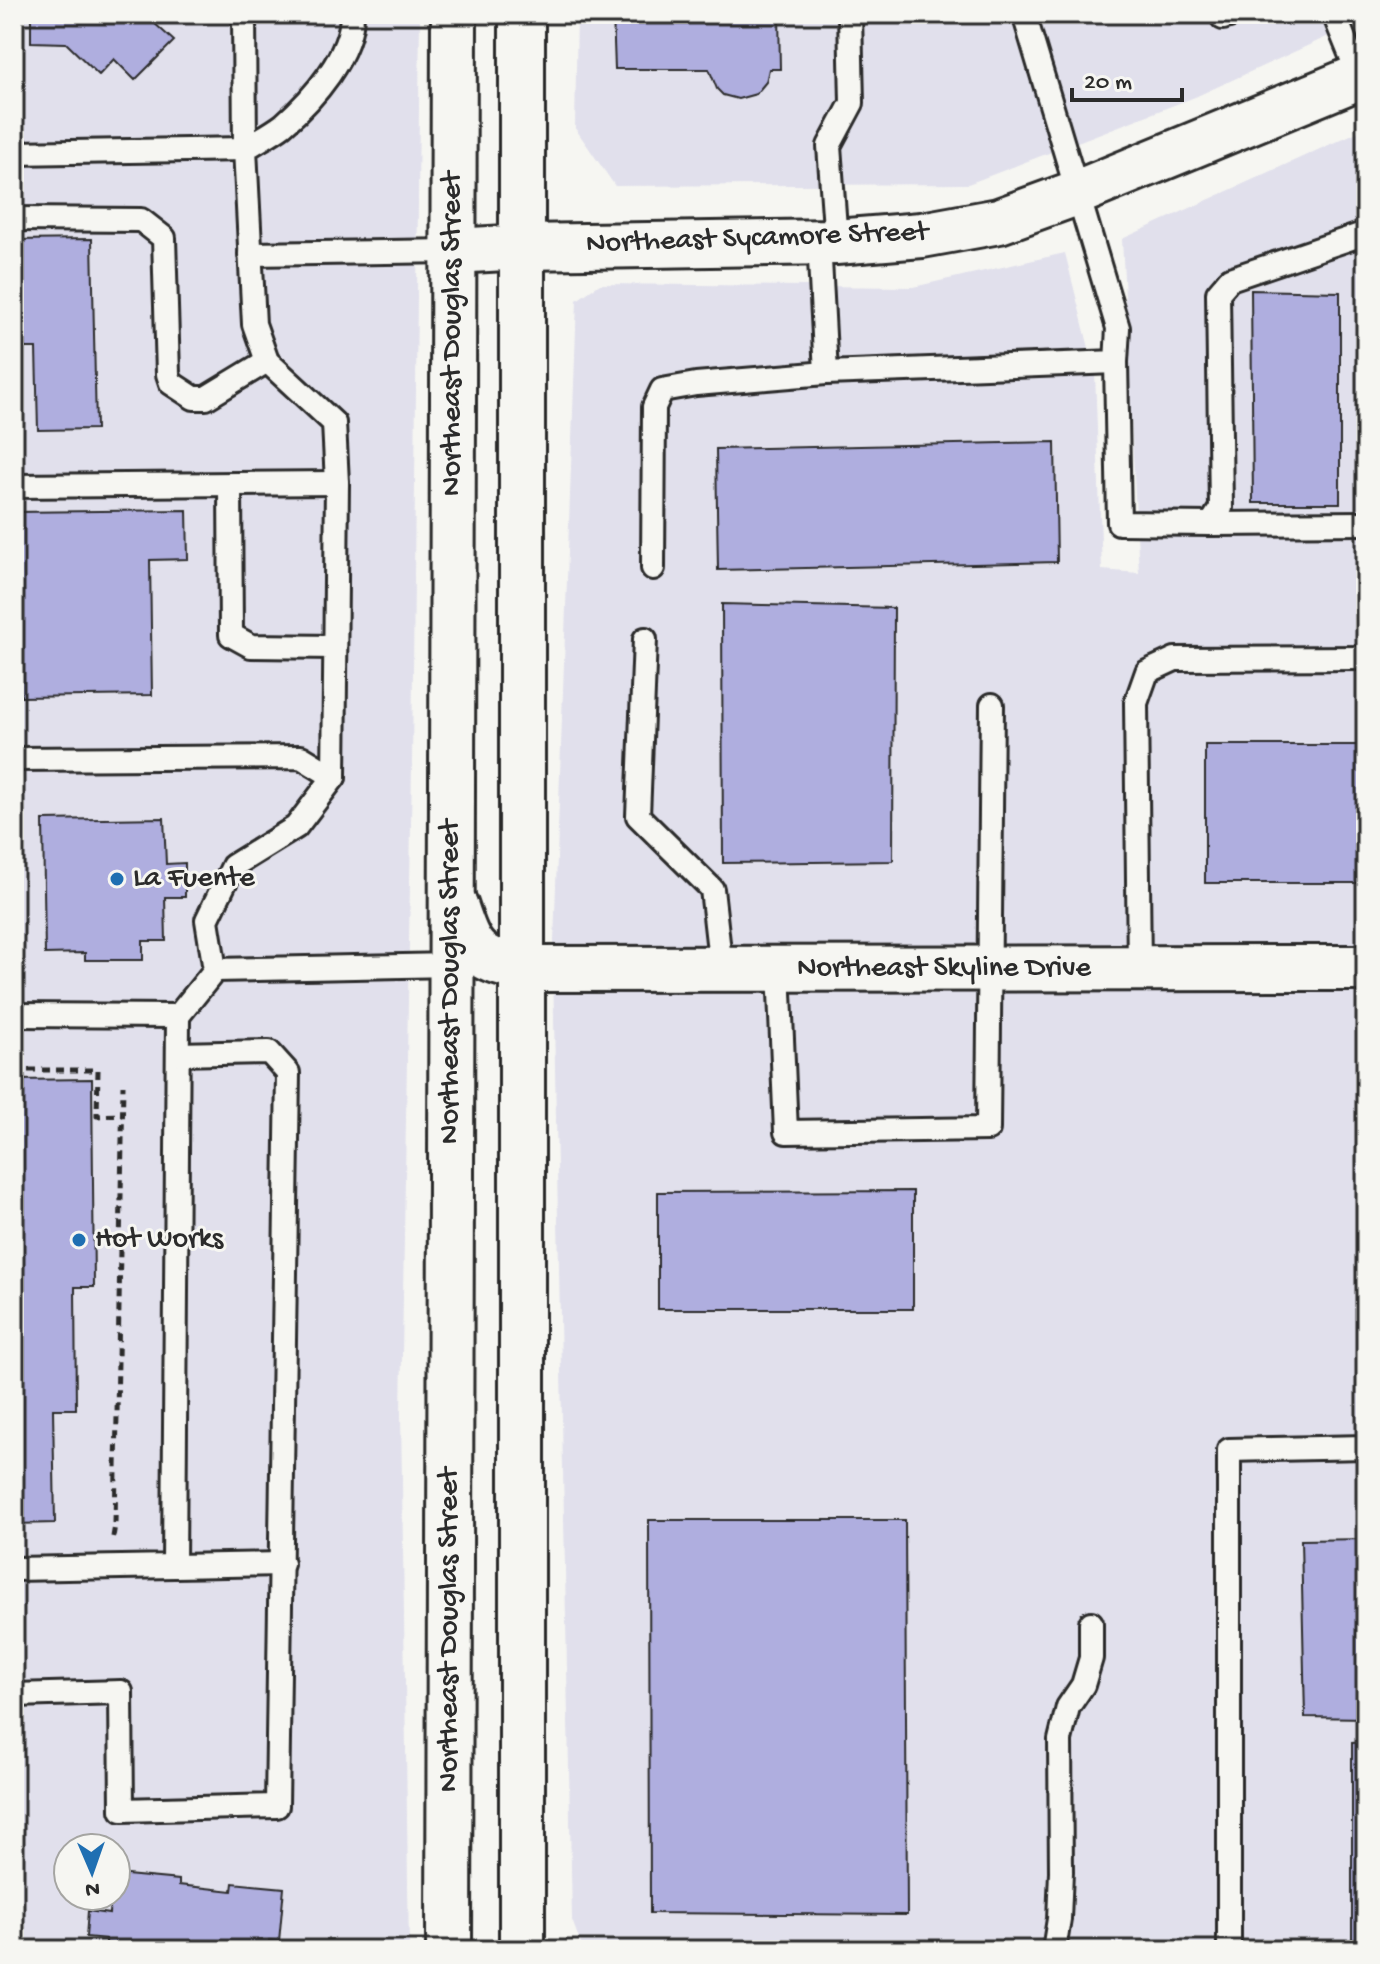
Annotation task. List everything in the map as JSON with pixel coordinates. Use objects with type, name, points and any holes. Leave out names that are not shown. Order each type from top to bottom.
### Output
[{"type":"main road","name":"Northeast Douglas Street","points":[[449,1950],[454,14]]},
{"type":"main road","points":[[522,14],[522,1950]]},
{"type":"main road","name":"Northeast Sycamore Street","points":[[454,251],[828,242],[922,235],[999,221],[1364,82]]},
{"type":"main road","name":"Northeast Skyline Drive","points":[[451,892],[467,942],[487,960],[522,969],[1366,968]]},
{"type":"lane","points":[[174,1566],[178,1016],[215,970],[207,920],[233,866],[296,827],[334,777],[337,483],[334,423],[267,361],[254,324],[245,149],[244,14]]},
{"type":"lane","points":[[14,153],[245,149],[281,126],[330,72],[352,31],[352,14]]},
{"type":"lane","points":[[826,373],[829,146],[852,103],[850,14]]},
{"type":"lane","points":[[1024,14],[1118,328],[1119,523],[1366,523]]},
{"type":"lane","points":[[1222,14],[1223,18],[1235,14]]},
{"type":"lane","points":[[1334,14],[1364,82]]},
{"type":"lane","points":[[14,219],[141,220],[164,238],[168,374],[171,383],[194,398],[206,398],[267,361]]},
{"type":"lane","points":[[1211,524],[1221,508],[1218,293],[1230,279],[1366,233]]},
{"type":"lane","points":[[250,254],[454,251]]},
{"type":"lane","points":[[653,568],[654,407],[662,390],[696,384],[826,373],[1116,362]]},
{"type":"lane","points":[[14,486],[337,483]]},
{"type":"lane","points":[[230,485],[231,635],[251,646],[335,647]]},
{"type":"lane","points":[[645,639],[638,816],[712,889],[721,969]]},
{"type":"lane","points":[[1139,968],[1136,703],[1147,672],[1175,659],[1366,658]]},
{"type":"lane","points":[[779,969],[786,1132],[988,1129],[992,705]]},
{"type":"lane","points":[[14,759],[301,757],[334,777]]},
{"type":"lane","points":[[215,970],[451,965]]},
{"type":"lane","points":[[14,1015],[178,1016]]},
{"type":"lane","points":[[14,1695],[121,1692],[122,1810],[277,1806],[288,1073],[269,1052],[178,1054]]},
{"type":"lane","points":[[1229,1950],[1229,1450],[1366,1447]]},
{"type":"lane","points":[[14,1569],[282,1564]]},
{"type":"lane","points":[[1054,1950],[1061,1872],[1060,1740],[1068,1707],[1083,1685],[1091,1658],[1091,1623]]},
{"type":"path","points":[[14,1070],[98,1070],[97,1116],[122,1115]]},
{"type":"path","points":[[101,1568],[111,1546],[115,1525],[123,1085]]},
{"type":"shaded area","points":[[14,14],[420,14],[401,1414],[409,1950],[14,1950]]},
{"type":"shaded area","points":[[577,14],[1366,14],[1366,19],[1195,97],[968,184],[615,186],[575,128]]},
{"type":"shaded area","points":[[1366,128],[1366,1950],[583,1950],[572,1920],[553,969],[577,300],[600,284],[913,287],[1065,253],[1095,372],[1102,570],[1139,573],[1122,239]]},
{"type":"building","points":[[31,14],[161,14],[153,22],[174,41],[135,80],[114,59],[99,75],[66,43],[31,42]]},
{"type":"building","points":[[613,14],[779,14],[780,69],[769,69],[766,82],[756,94],[738,99],[723,95],[717,89],[709,69],[615,69]]},
{"type":"building","points":[[92,239],[96,429],[38,430],[36,348],[14,348],[14,240]]},
{"type":"building","points":[[1251,290],[1340,292],[1340,503],[1253,503]]},
{"type":"building","points":[[1055,442],[1057,562],[718,570],[716,449]]},
{"type":"building","points":[[187,510],[188,559],[150,560],[152,695],[21,697],[19,573],[14,573],[14,512]]},
{"type":"building","points":[[722,604],[894,608],[893,861],[723,863]]},
{"type":"building","points":[[1205,745],[1366,745],[1366,883],[1205,883]]},
{"type":"building","points":[[164,818],[166,864],[185,863],[185,897],[165,897],[166,941],[143,941],[143,960],[85,960],[85,953],[45,954],[43,820]]},
{"type":"building","points":[[92,1079],[94,1287],[75,1287],[76,1409],[53,1409],[55,1523],[14,1524],[14,1080]]},
{"type":"building","points":[[913,1191],[913,1309],[658,1309],[658,1192]]},
{"type":"building","points":[[649,1520],[905,1520],[907,1915],[650,1913]]},
{"type":"building","points":[[1366,1539],[1366,1718],[1305,1717],[1301,1540]]},
{"type":"building","points":[[1366,1742],[1366,1950],[1352,1950],[1352,1743]]},
{"type":"building","points":[[132,1876],[179,1880],[179,1885],[232,1891],[233,1883],[284,1888],[279,1941],[269,1940],[268,1950],[176,1950],[106,1943],[106,1939],[86,1937],[88,1912],[132,1912]]},
{"type":"place","name":"La Fuente","points":[[117,879]]},
{"type":"place","name":"Hot Works","points":[[79,1240]]}]
